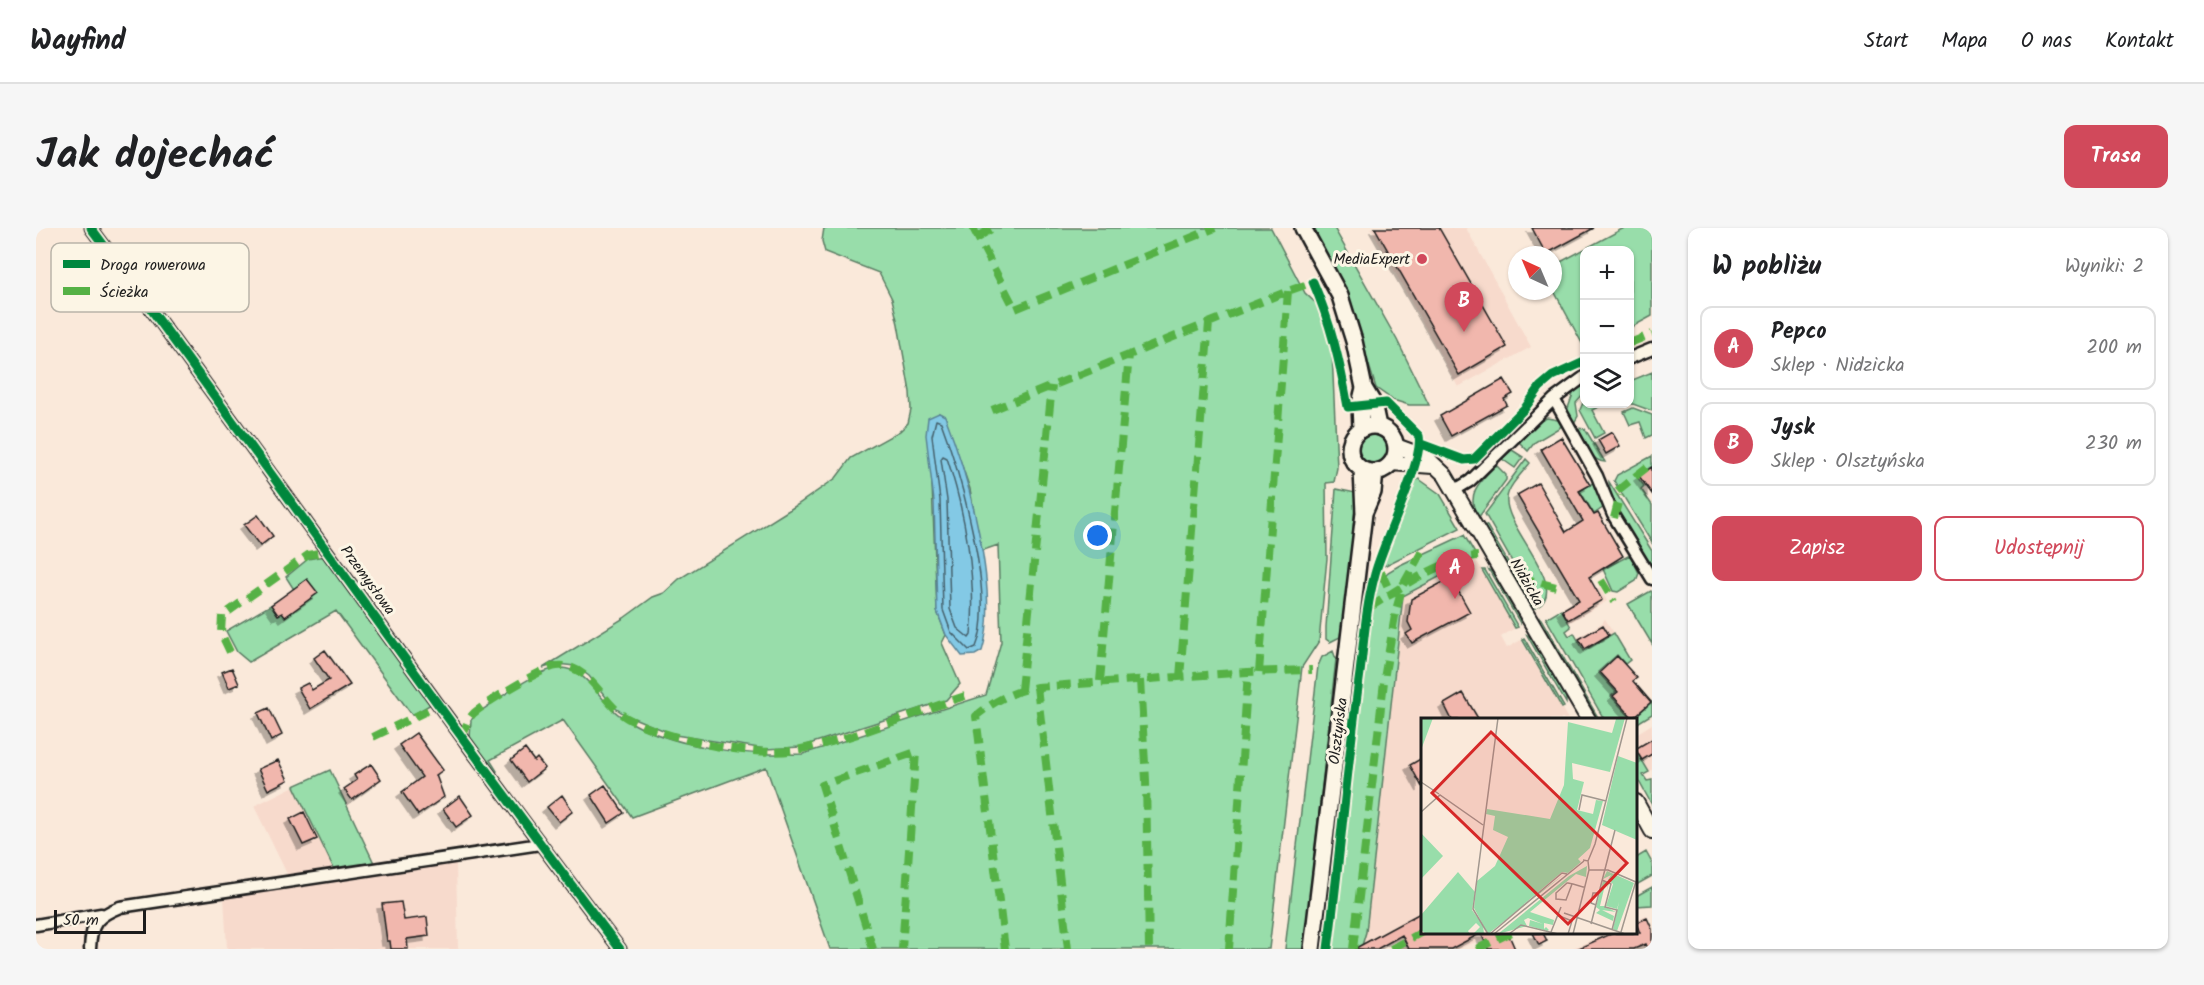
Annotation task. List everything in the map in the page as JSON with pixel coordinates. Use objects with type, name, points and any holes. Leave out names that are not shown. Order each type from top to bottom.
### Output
[{"type":"main road","points":[[1304,228],[1340,296],[1354,341],[1364,388],[1373,403],[1378,426]]},
{"type":"main road","points":[[1361,428],[1360,404],[1364,388]]},
{"type":"main road","points":[[1378,426],[1390,433],[1396,446],[1391,463],[1368,471],[1352,460],[1349,445],[1361,428],[1378,426]]},
{"type":"main road","name":"Olsztyńska","points":[[1312,949],[1364,513],[1373,492],[1368,471]]},
{"type":"street","name":"Przemysłowa","points":[[92,228],[103,243]]},
{"type":"street","name":"Przemysłowa","points":[[154,312],[540,844],[620,949]]},
{"type":"street","points":[[1634,356],[1652,349]]},
{"type":"street","points":[[1455,490],[1470,481],[1554,399],[1580,380]]},
{"type":"street","points":[[1554,399],[1597,476],[1613,516],[1652,579]]},
{"type":"street","name":"Nidzicka","points":[[1396,446],[1419,453],[1445,475],[1587,718]]},
{"type":"street","points":[[1391,463],[1432,466]]},
{"type":"street","points":[[1637,805],[1652,831]]},
{"type":"street","points":[[36,925],[101,914],[120,907],[540,844]]},
{"type":"street","points":[[90,949],[92,930],[101,914]]},
{"type":"shaded area","points":[[1371,228],[1466,228],[1531,347],[1458,387]]},
{"type":"shaded area","points":[[1475,558],[1515,628],[1501,637],[1507,648],[1521,640],[1567,718],[1421,718],[1421,927],[1380,949],[1361,949],[1366,932],[1403,596]]},
{"type":"shaded area","points":[[1600,588],[1607,601],[1569,623],[1561,609]]},
{"type":"shaded area","points":[[1605,619],[1614,633],[1584,651],[1577,638]]},
{"type":"shaded area","points":[[1652,724],[1652,770],[1649,772],[1637,752],[1637,733]]},
{"type":"shaded area","points":[[294,786],[335,871],[289,878],[254,806]]},
{"type":"shaded area","points":[[456,863],[458,949],[227,949],[224,897]]},
{"type":"shaded area","points":[[1646,915],[1652,927],[1652,943],[1639,949],[1571,949],[1606,934],[1637,934],[1637,920]]},
{"type":"shaded area","points":[[1431,934],[1496,934],[1458,949],[1400,949]]},
{"type":"green space","points":[[824,228],[1271,228],[1305,293],[1323,310],[1332,352],[1337,468],[1334,482],[1326,483],[1327,558],[1319,641],[1302,667],[1269,949],[830,949],[766,767],[632,817],[563,720],[490,760],[497,771],[494,773],[470,739],[471,720],[479,712],[529,679],[559,668],[578,673],[614,711],[641,728],[685,743],[758,753],[803,754],[986,695],[1001,642],[998,545],[981,551],[970,489],[945,417],[939,413],[932,484],[937,611],[946,635],[942,643],[960,684],[946,700],[800,747],[766,749],[675,735],[624,714],[614,707],[589,676],[575,666],[557,664],[543,668],[624,618],[653,597],[664,593],[679,579],[797,505],[836,478],[851,458],[900,431],[908,423],[911,410],[910,392],[892,299],[879,273],[825,252],[822,241]]},
{"type":"green space","points":[[1313,228],[1334,228],[1397,340],[1429,405],[1409,405],[1393,400],[1376,388],[1349,301]]},
{"type":"green space","points":[[1624,228],[1650,228],[1652,231],[1652,316],[1634,326],[1634,246],[1590,246]]},
{"type":"green space","points":[[1580,252],[1580,340],[1559,300],[1562,300],[1562,261]]},
{"type":"green space","points":[[1652,372],[1652,411],[1634,404],[1634,379]]},
{"type":"green space","points":[[1580,387],[1580,398],[1576,403],[1578,416],[1574,423],[1567,411],[1574,391]]},
{"type":"green space","points":[[1581,408],[1596,408],[1592,410],[1604,433],[1595,438]]},
{"type":"green space","points":[[1633,408],[1652,415],[1652,435],[1646,438],[1640,422],[1630,425],[1624,412]]},
{"type":"green space","points":[[1547,418],[1558,420],[1562,426],[1535,442],[1528,451],[1519,442],[1540,421]]},
{"type":"green space","points":[[1577,428],[1585,429],[1605,462],[1599,461],[1591,454]]},
{"type":"green space","points":[[1373,435],[1383,439],[1387,449],[1383,459],[1373,463],[1363,459],[1359,449],[1363,439]]},
{"type":"green space","points":[[1512,450],[1523,457],[1515,468],[1502,459]]},
{"type":"green space","points":[[1652,456],[1652,466],[1637,477],[1644,486],[1641,489],[1652,505],[1652,543],[1614,481],[1617,475]]},
{"type":"green space","points":[[1526,459],[1530,463],[1513,484],[1507,498],[1508,510],[1541,570],[1546,585],[1546,597],[1538,607],[1485,514]]},
{"type":"green space","points":[[1496,465],[1506,475],[1506,480],[1478,518],[1473,502],[1476,489]]},
{"type":"green space","points":[[1419,479],[1440,494],[1460,528],[1380,568],[1410,487],[1413,481]]},
{"type":"green space","points":[[1594,482],[1604,507],[1594,514],[1580,491]]},
{"type":"green space","points":[[1609,482],[1652,551],[1652,570],[1619,517],[1610,494]]},
{"type":"green space","points":[[1336,489],[1356,493],[1350,564],[1340,637],[1330,642],[1326,639],[1326,627]]},
{"type":"green space","points":[[1485,525],[1535,608],[1528,606],[1483,526]]},
{"type":"green space","points":[[1464,535],[1477,557],[1403,596],[1366,932],[1361,949],[1331,949],[1365,649],[1378,583],[1388,572],[1400,565]]},
{"type":"green space","points":[[1630,555],[1639,573],[1636,581],[1618,592],[1613,591],[1603,569]]},
{"type":"green space","points":[[324,556],[433,703],[412,715],[336,611],[249,662],[237,652],[226,631],[295,591],[286,577],[308,559]]},
{"type":"green space","points":[[1482,570],[1485,570],[1518,627],[1515,628]]},
{"type":"green space","points":[[1489,570],[1496,574],[1520,617],[1520,623]]},
{"type":"green space","points":[[1652,592],[1652,644],[1628,604]]},
{"type":"green space","points":[[1561,609],[1571,627],[1566,631],[1569,636],[1574,633],[1584,651],[1614,633],[1630,660],[1625,664],[1617,655],[1598,672],[1616,692],[1611,696],[1631,718],[1603,718],[1546,618]]},
{"type":"green space","points":[[1540,618],[1598,718],[1592,718],[1539,624]]},
{"type":"green space","points":[[1527,635],[1532,638],[1566,697],[1566,703]]},
{"type":"green space","points":[[1524,638],[1564,707],[1562,708],[1522,639]]},
{"type":"green space","points":[[1333,651],[1336,659],[1304,949],[1285,949],[1318,666],[1322,657]]},
{"type":"green space","points":[[1652,702],[1652,714],[1637,723],[1637,718],[1633,718]]},
{"type":"green space","points":[[1637,752],[1649,772],[1643,775],[1647,781],[1652,780],[1652,805],[1637,778]]},
{"type":"green space","points":[[330,770],[374,863],[335,871],[294,786]]},
{"type":"green space","points":[[1646,852],[1652,863],[1652,876],[1637,884],[1637,857]]},
{"type":"green space","points":[[1652,887],[1652,905],[1637,906],[1637,895]]},
{"type":"water","points":[[939,413],[945,416],[963,468],[979,533],[984,566],[987,627],[982,651],[975,655],[962,656],[946,635],[937,611],[934,501],[926,435],[928,418]]},
{"type":"building","points":[[1375,228],[1439,228],[1507,347],[1459,375]]},
{"type":"building","points":[[1532,228],[1594,228],[1561,246],[1542,246]]},
{"type":"building","points":[[1504,379],[1513,394],[1504,399],[1507,405],[1451,436],[1440,416]]},
{"type":"building","points":[[1612,432],[1620,446],[1606,454],[1598,440]]},
{"type":"building","points":[[1561,437],[1590,485],[1579,491],[1594,515],[1598,513],[1623,556],[1589,577],[1602,600],[1568,620],[1562,610],[1579,600],[1517,495],[1538,483],[1566,532],[1583,521],[1541,449]]},
{"type":"building","points":[[1652,467],[1652,494],[1639,476]]},
{"type":"building","points":[[258,515],[273,536],[260,546],[244,525]]},
{"type":"building","points":[[1451,578],[1470,612],[1412,643],[1406,634],[1412,630],[1408,622],[1411,599]]},
{"type":"building","points":[[307,579],[318,593],[285,617],[282,613],[278,615],[271,605]]},
{"type":"building","points":[[1603,625],[1609,635],[1585,649],[1579,639]]},
{"type":"building","points":[[325,650],[350,685],[310,709],[298,688],[308,683],[312,690],[329,680],[314,658]]},
{"type":"building","points":[[1617,656],[1637,678],[1633,681],[1651,702],[1633,718],[1613,696],[1618,692],[1600,672]]},
{"type":"building","points":[[232,668],[239,684],[229,688],[222,672]]},
{"type":"building","points":[[1463,693],[1478,718],[1451,718],[1444,704]]},
{"type":"building","points":[[269,708],[282,735],[271,741],[258,713]]},
{"type":"building","points":[[416,733],[443,770],[436,775],[444,797],[418,815],[402,792],[422,777],[399,745]]},
{"type":"building","points":[[1652,739],[1652,754],[1642,760],[1637,748]]},
{"type":"building","points":[[525,749],[534,761],[537,758],[545,768],[527,782],[511,760]]},
{"type":"building","points":[[1421,759],[1421,785],[1410,765]]},
{"type":"building","points":[[278,760],[288,780],[268,790],[258,769]]},
{"type":"building","points":[[371,764],[381,779],[352,800],[344,789],[357,780],[354,775]]},
{"type":"building","points":[[605,785],[624,813],[609,823],[591,795]]},
{"type":"building","points":[[562,795],[573,811],[559,822],[547,807]]},
{"type":"building","points":[[460,796],[473,815],[456,827],[443,809]]},
{"type":"building","points":[[304,812],[317,839],[303,845],[290,819]]},
{"type":"building","points":[[401,902],[404,920],[427,917],[429,936],[407,939],[408,949],[391,949],[390,941],[387,941],[382,904]]},
{"type":"building","points":[[1421,913],[1421,934],[1479,934],[1451,949],[1409,949],[1402,935],[1377,949],[1354,949]]},
{"type":"building","points":[[1647,918],[1652,929],[1652,949],[1648,949],[1646,944],[1634,949],[1577,949],[1611,934],[1640,933],[1637,923]]},
{"type":"building","points":[[1481,934],[1508,934],[1515,949],[1488,949]]},
{"type":"building","points":[[1534,934],[1544,934],[1547,941],[1539,945]]},
{"type":"marked path","points":[[973,228],[1015,309],[1215,228]]},
{"type":"marked path","points":[[978,237],[993,228]]},
{"type":"marked path","points":[[992,410],[1288,291],[1313,282],[1315,287]]},
{"type":"marked path","points":[[1259,672],[1288,291]]},
{"type":"marked path","points":[[1180,677],[1209,323]]},
{"type":"marked path","points":[[1634,341],[1652,334]]},
{"type":"marked path","points":[[1100,681],[1129,355]]},
{"type":"marked path","points":[[1021,690],[1052,386]]},
{"type":"marked path","points":[[1617,491],[1652,463]]},
{"type":"marked path","points":[[1614,518],[1620,495]]},
{"type":"marked path","points":[[230,652],[221,633],[222,616],[308,555],[329,551]]},
{"type":"marked path","points":[[1353,949],[1385,673],[1396,610],[1403,585],[1422,551]]},
{"type":"marked path","points":[[1369,608],[1436,568],[1450,562],[1478,556]]},
{"type":"marked path","points":[[1381,572],[1393,598]]},
{"type":"marked path","points":[[1519,577],[1556,587]]},
{"type":"marked path","points":[[1601,580],[1614,602]]},
{"type":"marked path","points":[[463,738],[470,718],[480,708],[527,679],[557,666],[568,667],[587,677],[618,712],[644,726],[710,745],[757,751],[778,752],[817,746],[965,696]]},
{"type":"marked path","points":[[1005,949],[976,716],[1004,697],[1037,687],[1248,672],[1312,670]]},
{"type":"marked path","points":[[1229,949],[1248,672]]},
{"type":"marked path","points":[[1140,680],[1146,780],[1149,949]]},
{"type":"marked path","points":[[1037,687],[1068,949]]},
{"type":"marked path","points":[[373,737],[439,705]]},
{"type":"marked path","points":[[873,949],[822,785],[916,752],[902,949]]},
{"type":"marked path","points":[[1391,949],[1421,933]]},
{"type":"marked path","points":[[1477,949],[1508,934]]},
{"type":"cycle path","points":[[91,228],[102,243]]},
{"type":"cycle path","points":[[1313,282],[1334,343],[1348,407],[1386,403],[1419,436],[1415,464],[1379,560],[1369,598],[1328,949]]},
{"type":"cycle path","points":[[153,312],[486,770],[620,949]]},
{"type":"cycle path","points":[[1421,444],[1464,460],[1474,459],[1525,408],[1540,387],[1553,376],[1580,364]]},
{"type":"place","name":"MediaExpert","points":[[1422,259]]},
{"type":"place","name":"Jysk","points":[[1464,332]]},
{"type":"place","name":"Pepco","points":[[1455,599]]}]
